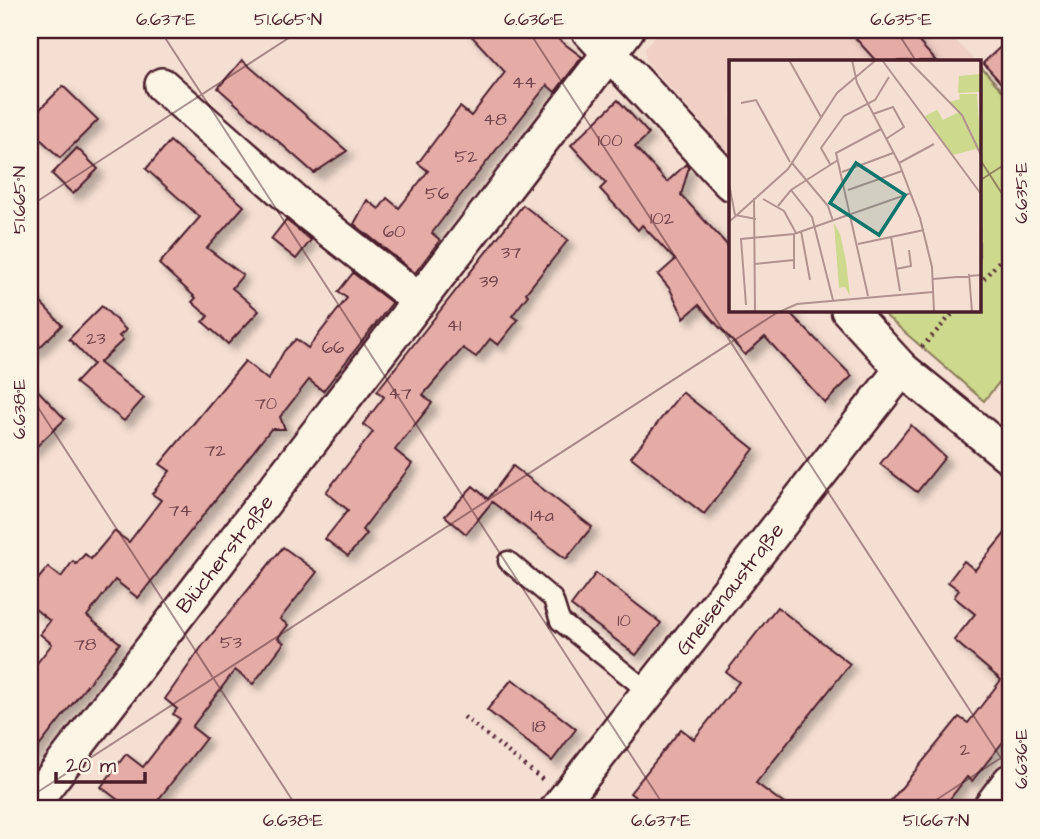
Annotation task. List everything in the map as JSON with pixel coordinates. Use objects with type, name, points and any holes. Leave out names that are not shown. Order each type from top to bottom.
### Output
[{"type":"street","points":[[608,38],[729,182]]},
{"type":"street","name":"Blücherstraße","points":[[30,807],[420,301],[608,38]]},
{"type":"street","points":[[162,85],[303,209],[420,301]]},
{"type":"street","points":[[850,312],[902,369],[1010,457]]},
{"type":"street","name":"Gneisenaustraße","points":[[561,804],[902,369]]},
{"type":"street","points":[[989,809],[1010,781]]},
{"type":"lane","points":[[508,561],[553,599],[560,621],[650,693]]},
{"type":"path","points":[[981,282],[1010,249]]},
{"type":"path","points":[[902,369],[954,312]]},
{"type":"path","points":[[464,717],[561,804]]},
{"type":"shaded area","points":[[659,30],[946,30],[974,60],[729,60],[729,153],[646,61],[645,49]]},
{"type":"green space","points":[[981,67],[1010,99],[1010,369],[984,401],[881,312],[981,312]]},
{"type":"building","points":[[466,30],[546,30],[582,57],[555,92],[547,85],[460,196],[432,233],[440,240],[415,273],[354,224],[367,200],[379,209],[387,198],[399,208],[428,171],[418,163],[460,107],[471,116],[505,72]]},
{"type":"building","points":[[848,30],[908,30],[935,60],[875,60]]},
{"type":"building","points":[[1010,38],[1010,93],[983,63]]},
{"type":"building","points":[[242,60],[347,151],[314,173],[218,88]]},
{"type":"building","points":[[63,86],[98,120],[60,158],[30,129],[30,119]]},
{"type":"building","points":[[618,100],[649,134],[635,147],[667,182],[686,164],[689,167],[681,195],[729,247],[729,312],[791,312],[852,376],[825,403],[765,337],[745,355],[699,305],[684,318],[670,289],[658,275],[675,260],[642,225],[638,230],[600,189],[606,183],[571,145]]},
{"type":"building","points":[[170,141],[244,206],[207,248],[243,275],[232,288],[259,311],[228,344],[203,322],[208,316],[192,302],[196,298],[159,264],[200,217],[146,169]]},
{"type":"building","points":[[77,148],[98,169],[73,194],[52,174]]},
{"type":"building","points":[[523,205],[568,240],[526,293],[528,295],[512,316],[518,320],[498,345],[490,339],[476,357],[463,348],[423,395],[432,403],[395,450],[412,464],[362,530],[367,534],[348,556],[325,539],[348,510],[326,492],[373,432],[363,424],[384,397],[377,391]]},
{"type":"building","points":[[286,220],[311,240],[296,259],[271,239]]},
{"type":"building","points":[[353,273],[392,303],[323,391],[309,380],[280,417],[285,429],[271,429],[138,598],[115,580],[87,616],[120,643],[30,758],[30,672],[52,644],[40,634],[50,621],[30,605],[30,589],[48,567],[61,577],[73,561],[76,564],[85,554],[91,559],[114,531],[129,542],[161,500],[152,494],[170,471],[160,464],[245,361],[268,380],[284,351],[296,339],[308,348],[347,298],[338,292]]},
{"type":"building","points":[[30,291],[62,325],[30,357]]},
{"type":"building","points":[[102,306],[126,330],[119,336],[123,340],[99,363],[144,398],[124,421],[75,383],[93,364],[69,339]]},
{"type":"building","points":[[30,382],[65,419],[30,453]]},
{"type":"building","points":[[682,392],[754,449],[704,514],[631,457]]},
{"type":"building","points":[[911,425],[945,457],[917,492],[880,464]]},
{"type":"building","points":[[513,466],[592,527],[566,559],[492,502],[466,534],[445,516],[473,486],[488,499]]},
{"type":"building","points":[[1010,527],[1010,733],[972,781],[967,777],[942,809],[884,809],[959,717],[968,723],[1001,680],[954,640],[975,614],[954,597],[959,590],[948,582],[964,561],[975,570]]},
{"type":"building","points":[[283,547],[317,572],[280,619],[288,625],[278,638],[284,643],[253,684],[235,670],[192,727],[206,738],[151,809],[130,809],[101,787],[126,754],[143,767],[180,719],[173,714],[177,709],[165,699],[203,645]]},
{"type":"building","points":[[596,573],[661,623],[636,655],[571,606]]},
{"type":"building","points":[[777,607],[850,664],[756,783],[791,809],[651,809],[630,793],[681,729],[694,739],[739,682],[726,672]]},
{"type":"building","points":[[512,679],[576,729],[552,761],[487,710]]}]
